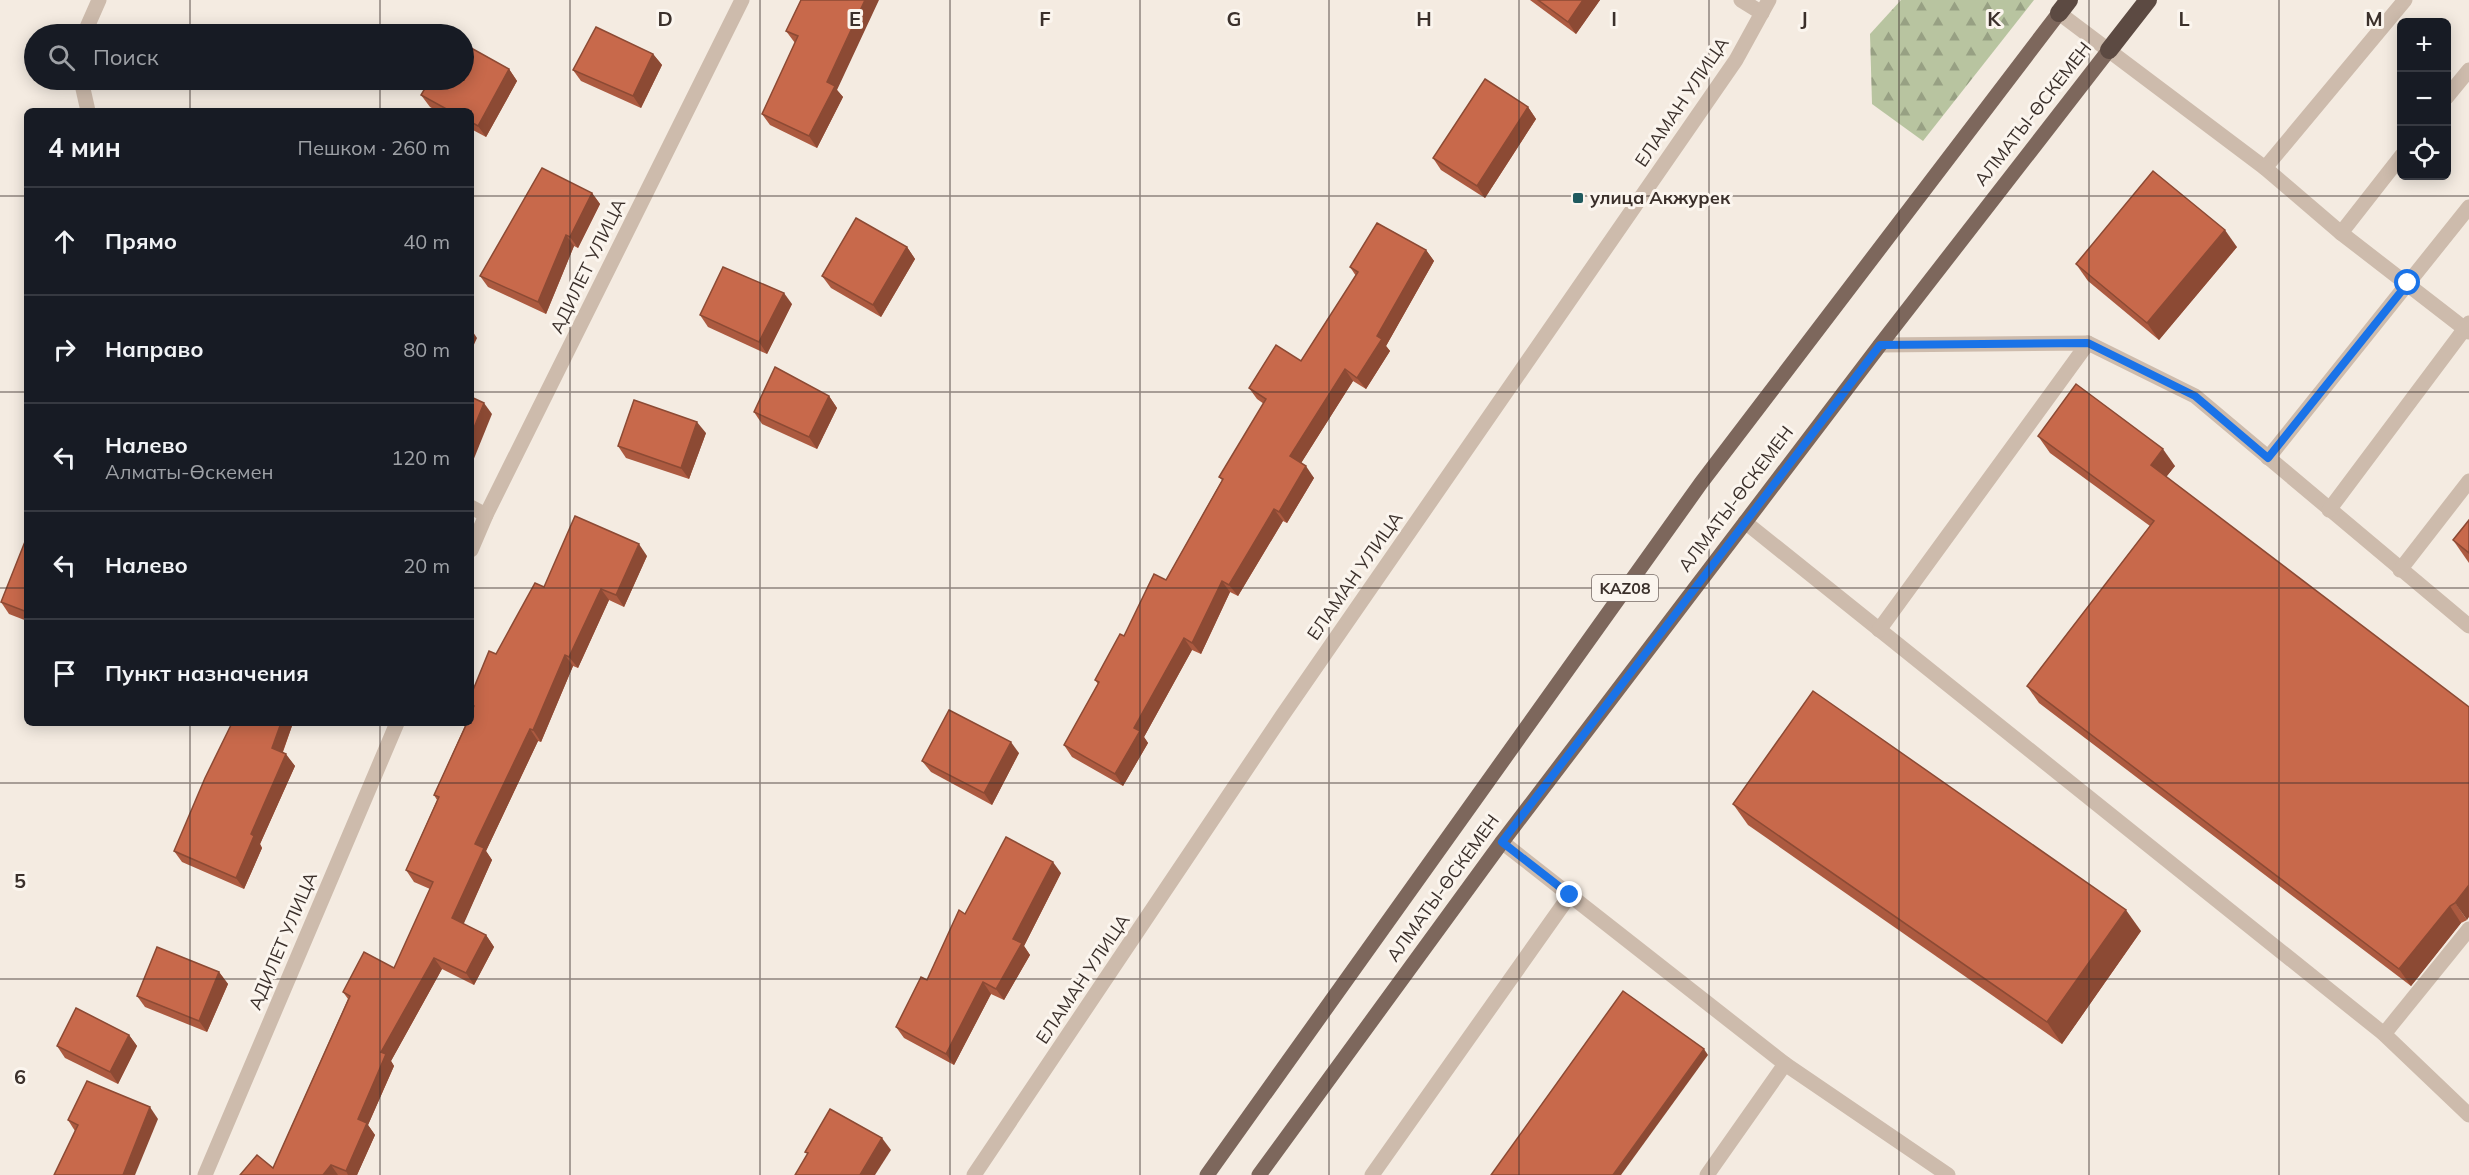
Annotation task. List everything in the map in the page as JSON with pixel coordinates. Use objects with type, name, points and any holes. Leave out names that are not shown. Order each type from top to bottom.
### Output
[{"type":"highway","name":"АЛМАТЫ-ӨСКЕМЕН","points":[[2109,50],[2148,0]]},
{"type":"main road","name":"АЛМАТЫ-ӨСКЕМЕН","points":[[1207,1175],[1701,483],[2064,6]]},
{"type":"main road","name":"АЛМАТЫ-ӨСКЕМЕН","points":[[1259,1175],[1502,842],[1880,345],[2109,50]]},
{"type":"street","points":[[88,24],[99,0]]},
{"type":"street","name":"АДИЛЕТ УЛИЦА","points":[[474,543],[742,0]]},
{"type":"street","points":[[1741,0],[1765,6]]},
{"type":"street","points":[[2265,168],[2404,0]]},
{"type":"street","name":"ЕЛАМАН УЛИЦА","points":[[974,1175],[1282,716],[1736,60],[1765,6]]},
{"type":"street","points":[[2064,6],[2109,50],[2265,168],[2341,233],[2467,328],[2330,510]]},
{"type":"street","points":[[2451,92],[2469,69]]},
{"type":"street","points":[[83,90],[87,108]]},
{"type":"street","points":[[2341,233],[2397,162]]},
{"type":"street","points":[[2268,458],[2469,207]]},
{"type":"street","points":[[1879,630],[2088,343]]},
{"type":"street","points":[[1880,345],[2088,343],[2195,396],[2469,626]]},
{"type":"street","points":[[2400,570],[2469,482]]},
{"type":"street","points":[[474,509],[486,515]]},
{"type":"street","points":[[1745,522],[2384,1034],[2469,1115]]},
{"type":"street","name":"АДИЛЕТ УЛИЦА","points":[[205,1175],[396,726]]},
{"type":"street","points":[[1502,842],[1785,1064],[1948,1175]]},
{"type":"street","points":[[1372,1175],[1570,895]]},
{"type":"street","points":[[2384,1034],[2469,929]]},
{"type":"street","points":[[1707,1175],[1785,1064]]},
{"type":"green space","points":[[1901,0],[2034,0],[1923,141],[1872,104],[1870,34]]},
{"type":"building","points":[[801,0],[865,0],[827,82],[835,86],[809,136],[762,114],[798,36],[786,31]]},
{"type":"building","points":[[1538,0],[1583,0],[1568,22]]},
{"type":"building","points":[[596,27],[653,54],[633,96],[573,70]]},
{"type":"building","points":[[474,50],[509,69],[478,126],[474,124],[474,108],[445,108],[421,95],[424,90],[474,90]]},
{"type":"building","points":[[1485,79],[1528,107],[1477,186],[1433,158]]},
{"type":"building","points":[[542,168],[592,193],[570,237],[566,235],[538,302],[480,276]]},
{"type":"building","points":[[2153,171],[2225,230],[2147,323],[2076,264]]},
{"type":"building","points":[[856,218],[907,247],[873,305],[822,276]]},
{"type":"building","points":[[1377,223],[1426,250],[1377,336],[1382,339],[1357,378],[1345,369],[1290,456],[1306,466],[1279,512],[1274,509],[1229,585],[1222,581],[1192,643],[1184,638],[1134,728],[1140,731],[1115,774],[1064,745],[1099,682],[1095,680],[1120,634],[1124,636],[1154,574],[1166,580],[1223,479],[1219,477],[1266,399],[1249,388],[1276,345],[1301,361],[1358,272],[1350,267]]},
{"type":"building","points":[[723,267],[784,293],[759,342],[700,315]]},
{"type":"building","points":[[775,367],[829,396],[809,437],[754,412]]},
{"type":"building","points":[[2076,384],[2163,449],[2151,465],[2469,707],[2469,885],[2399,969],[2027,686],[2154,521],[2038,436]]},
{"type":"building","points":[[474,398],[484,403],[474,428]]},
{"type":"building","points":[[634,400],[697,422],[681,468],[618,446]]},
{"type":"building","points":[[575,516],[639,544],[616,595],[601,589],[569,657],[565,655],[533,730],[530,729],[475,844],[484,848],[452,918],[486,935],[466,973],[434,958],[381,1052],[386,1054],[358,1119],[367,1123],[346,1171],[331,1165],[323,1175],[240,1175],[257,1155],[273,1168],[350,996],[343,992],[364,952],[394,968],[433,882],[406,870],[439,797],[434,795],[466,726],[474,726],[474,688],[489,651],[496,654],[535,583],[544,587]]},
{"type":"building","points":[[2469,520],[2469,553],[2453,540]]},
{"type":"building","points":[[24,544],[24,611],[1,602]]},
{"type":"building","points":[[1813,691],[2126,910],[2047,1022],[1733,804]]},
{"type":"building","points":[[949,710],[1011,742],[984,793],[922,761]]},
{"type":"building","points":[[231,726],[280,726],[272,748],[286,754],[251,834],[254,836],[236,878],[174,851],[205,778]]},
{"type":"building","points":[[1006,837],[1053,862],[1013,939],[1022,943],[996,989],[983,982],[946,1054],[896,1027],[921,977],[927,980],[959,910],[965,914]]},
{"type":"building","points":[[157,947],[219,972],[199,1021],[137,996]]},
{"type":"building","points":[[1623,991],[1704,1049],[1613,1175],[1491,1175]]},
{"type":"building","points":[[76,1008],[129,1035],[110,1072],[57,1046]]},
{"type":"building","points":[[87,1081],[150,1107],[123,1175],[54,1175],[78,1125],[68,1120]]},
{"type":"building","points":[[830,1109],[882,1138],[860,1175],[795,1175],[808,1153],[805,1152]]},
{"type":"place","name":"улица Акжурек","points":[[1578,198]]},
{"type":"route","points":[[1570,895],[1502,842],[1880,345],[2088,343],[2195,396],[2268,458],[2408,283]]}]
